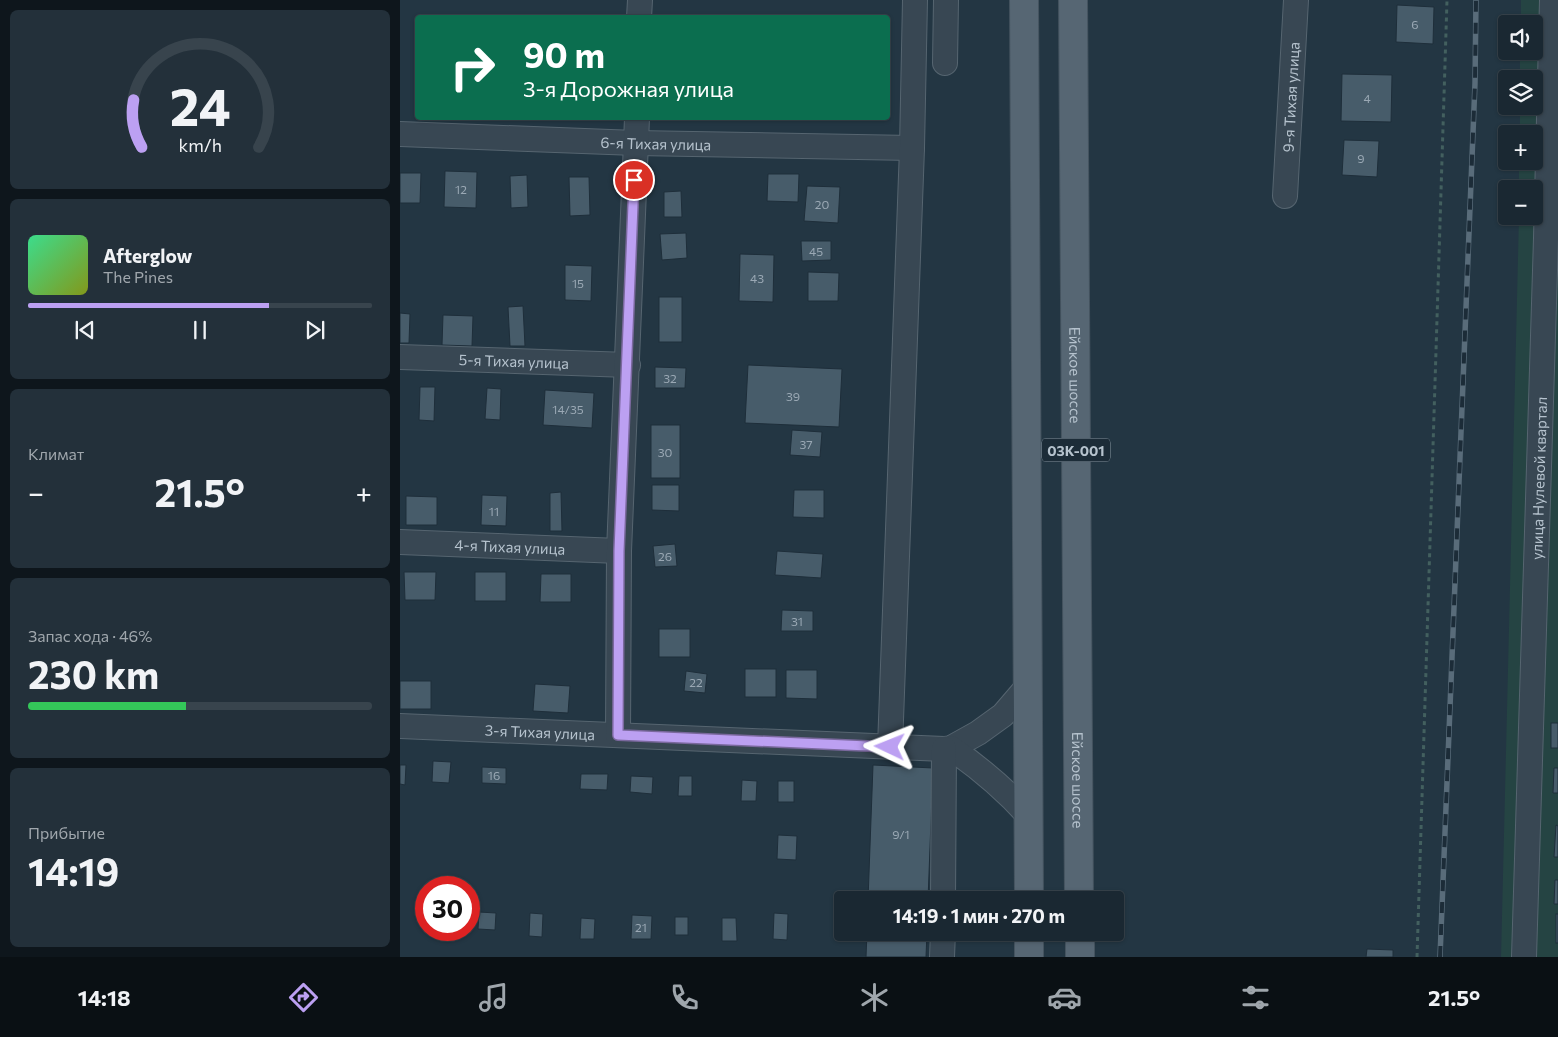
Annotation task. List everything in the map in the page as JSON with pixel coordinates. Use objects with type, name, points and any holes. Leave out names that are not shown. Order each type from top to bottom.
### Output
[{"type":"main road","name":"03К-001","points":[[1024,0],[1029,891]]},
{"type":"main road","name":"Ейское шоссе","points":[[1073,0],[1079,891]]},
{"type":"main road","points":[[1029,941],[1029,957]]},
{"type":"main road","points":[[1080,941],[1080,957]]},
{"type":"street","points":[[640,0],[640,15]]},
{"type":"street","points":[[890,747],[912,148],[915,0]]},
{"type":"street","points":[[945,63],[946,0]]},
{"type":"street","name":"9-я Тихая улица","points":[[1284,196],[1296,0]]},
{"type":"street","name":"улица Нулевой квартал","points":[[1524,957],[1552,0]]},
{"type":"street","points":[[618,735],[619,551],[637,120]]},
{"type":"street","name":"6-я Тихая улица","points":[[400,134],[636,143],[912,148]]},
{"type":"street","name":"5-я Тихая улица","points":[[400,356],[628,365]]},
{"type":"street","name":"4-я Тихая улица","points":[[400,542],[619,551]]},
{"type":"street","points":[[948,749],[978,733],[1003,715],[1027,687]]},
{"type":"street","name":"3-я Тихая улица","points":[[400,726],[948,749]]},
{"type":"street","points":[[948,749],[992,778],[1028,815]]},
{"type":"street","points":[[944,891],[948,749]]},
{"type":"street","points":[[942,957],[943,941]]},
{"type":"path","points":[[1417,957],[1447,0]]},
{"type":"green space","points":[[1521,0],[1558,0],[1558,957],[1501,957],[1519,225],[1543,225],[1543,180],[1519,180],[1519,170],[1543,170],[1543,125],[1520,125],[1520,115],[1543,115],[1543,70],[1520,70],[1520,60],[1543,60],[1543,15],[1521,15]]},
{"type":"building","points":[[1397,5],[1434,7],[1433,44],[1396,42]]},
{"type":"building","points":[[1342,74],[1392,75],[1391,122],[1341,121]]},
{"type":"building","points":[[1344,140],[1379,141],[1377,177],[1342,175]]},
{"type":"building","points":[[445,171],[477,172],[476,208],[444,207]]},
{"type":"building","points":[[400,173],[421,173],[420,203],[400,203]]},
{"type":"building","points":[[768,174],[799,174],[798,202],[767,201]]},
{"type":"building","points":[[527,175],[528,207],[511,208],[510,176]]},
{"type":"building","points":[[569,177],[589,177],[590,215],[570,216]]},
{"type":"building","points":[[807,186],[840,187],[838,223],[804,221]]},
{"type":"building","points":[[681,191],[682,217],[664,217],[664,192]]},
{"type":"building","points":[[686,233],[687,258],[662,260],[660,234]]},
{"type":"building","points":[[801,241],[831,241],[831,260],[802,261]]},
{"type":"building","points":[[740,254],[774,255],[773,302],[739,301]]},
{"type":"building","points":[[565,265],[592,266],[591,301],[565,300]]},
{"type":"building","points":[[808,272],[839,273],[838,301],[808,301]]},
{"type":"building","points":[[659,297],[682,297],[682,342],[659,342]]},
{"type":"building","points":[[523,306],[525,346],[510,346],[508,307]]},
{"type":"building","points":[[400,313],[410,314],[409,343],[400,343]]},
{"type":"building","points":[[443,315],[473,316],[472,346],[442,345]]},
{"type":"building","points":[[748,365],[842,369],[839,427],[745,423]]},
{"type":"building","points":[[655,367],[686,368],[685,388],[655,388]]},
{"type":"building","points":[[420,387],[435,387],[434,421],[419,420]]},
{"type":"building","points":[[487,388],[501,389],[500,420],[485,419]]},
{"type":"building","points":[[545,390],[594,393],[592,428],[543,425]]},
{"type":"building","points":[[651,425],[680,425],[680,478],[651,478]]},
{"type":"building","points":[[792,430],[822,432],[820,457],[790,455]]},
{"type":"building","points":[[652,485],[679,485],[679,511],[652,510]]},
{"type":"building","points":[[794,490],[824,490],[824,518],[793,517]]},
{"type":"building","points":[[561,492],[562,531],[550,531],[550,493]]},
{"type":"building","points":[[482,495],[507,496],[506,526],[481,525]]},
{"type":"building","points":[[406,496],[437,497],[437,525],[406,525]]},
{"type":"building","points":[[675,544],[677,566],[655,567],[653,546]]},
{"type":"building","points":[[777,551],[823,554],[821,578],[775,575]]},
{"type":"building","points":[[404,572],[436,572],[435,600],[405,600]]},
{"type":"building","points":[[475,572],[506,572],[506,601],[475,601]]},
{"type":"building","points":[[541,574],[571,574],[571,602],[540,602]]},
{"type":"building","points":[[782,610],[813,611],[813,631],[781,631]]},
{"type":"building","points":[[659,629],[690,629],[690,657],[659,657]]},
{"type":"building","points":[[745,669],[776,669],[776,697],[745,697]]},
{"type":"building","points":[[786,670],[817,670],[817,699],[786,698]]},
{"type":"building","points":[[686,671],[707,674],[705,693],[684,691]]},
{"type":"building","points":[[400,681],[431,681],[431,709],[400,709]]},
{"type":"building","points":[[535,684],[570,686],[568,713],[533,711]]},
{"type":"building","points":[[1551,723],[1558,723],[1558,748],[1551,748]]},
{"type":"building","points":[[433,761],[451,762],[449,783],[432,782]]},
{"type":"building","points":[[400,765],[406,765],[405,785],[400,784]]},
{"type":"building","points":[[873,765],[933,768],[928,891],[868,891]]},
{"type":"building","points":[[482,767],[506,768],[506,784],[482,783]]},
{"type":"building","points":[[1554,768],[1558,768],[1558,793],[1553,793]]},
{"type":"building","points":[[581,774],[608,774],[607,790],[580,789]]},
{"type":"building","points":[[631,776],[653,777],[652,794],[630,792]]},
{"type":"building","points":[[679,776],[692,776],[692,796],[678,796]]},
{"type":"building","points":[[742,780],[757,781],[756,801],[741,801]]},
{"type":"building","points":[[778,781],[794,781],[794,802],[778,802]]},
{"type":"building","points":[[1556,825],[1558,826],[1558,857],[1554,857]]},
{"type":"building","points":[[778,835],[797,836],[796,860],[777,859]]},
{"type":"building","points":[[1555,880],[1558,880],[1558,904],[1554,904]]},
{"type":"building","points":[[480,912],[496,913],[495,930],[480,929]]},
{"type":"building","points":[[530,913],[543,914],[542,937],[529,936]]},
{"type":"building","points":[[774,913],[788,914],[787,940],[773,939]]},
{"type":"building","points":[[1556,914],[1558,914],[1558,943],[1556,943]]},
{"type":"building","points":[[632,915],[652,916],[651,939],[631,939]]},
{"type":"building","points":[[675,917],[688,917],[688,935],[675,935]]},
{"type":"building","points":[[581,918],[595,919],[594,939],[580,939]]},
{"type":"building","points":[[722,918],[736,918],[737,941],[722,941]]},
{"type":"building","points":[[867,941],[927,941],[926,957],[866,957]]},
{"type":"building","points":[[1367,949],[1393,950],[1393,957],[1366,957]]},
{"type":"railway","points":[[1440,957],[1475,83],[1476,0]]},
{"type":"route","points":[[634,180],[619,551],[618,735],[890,747]]}]
